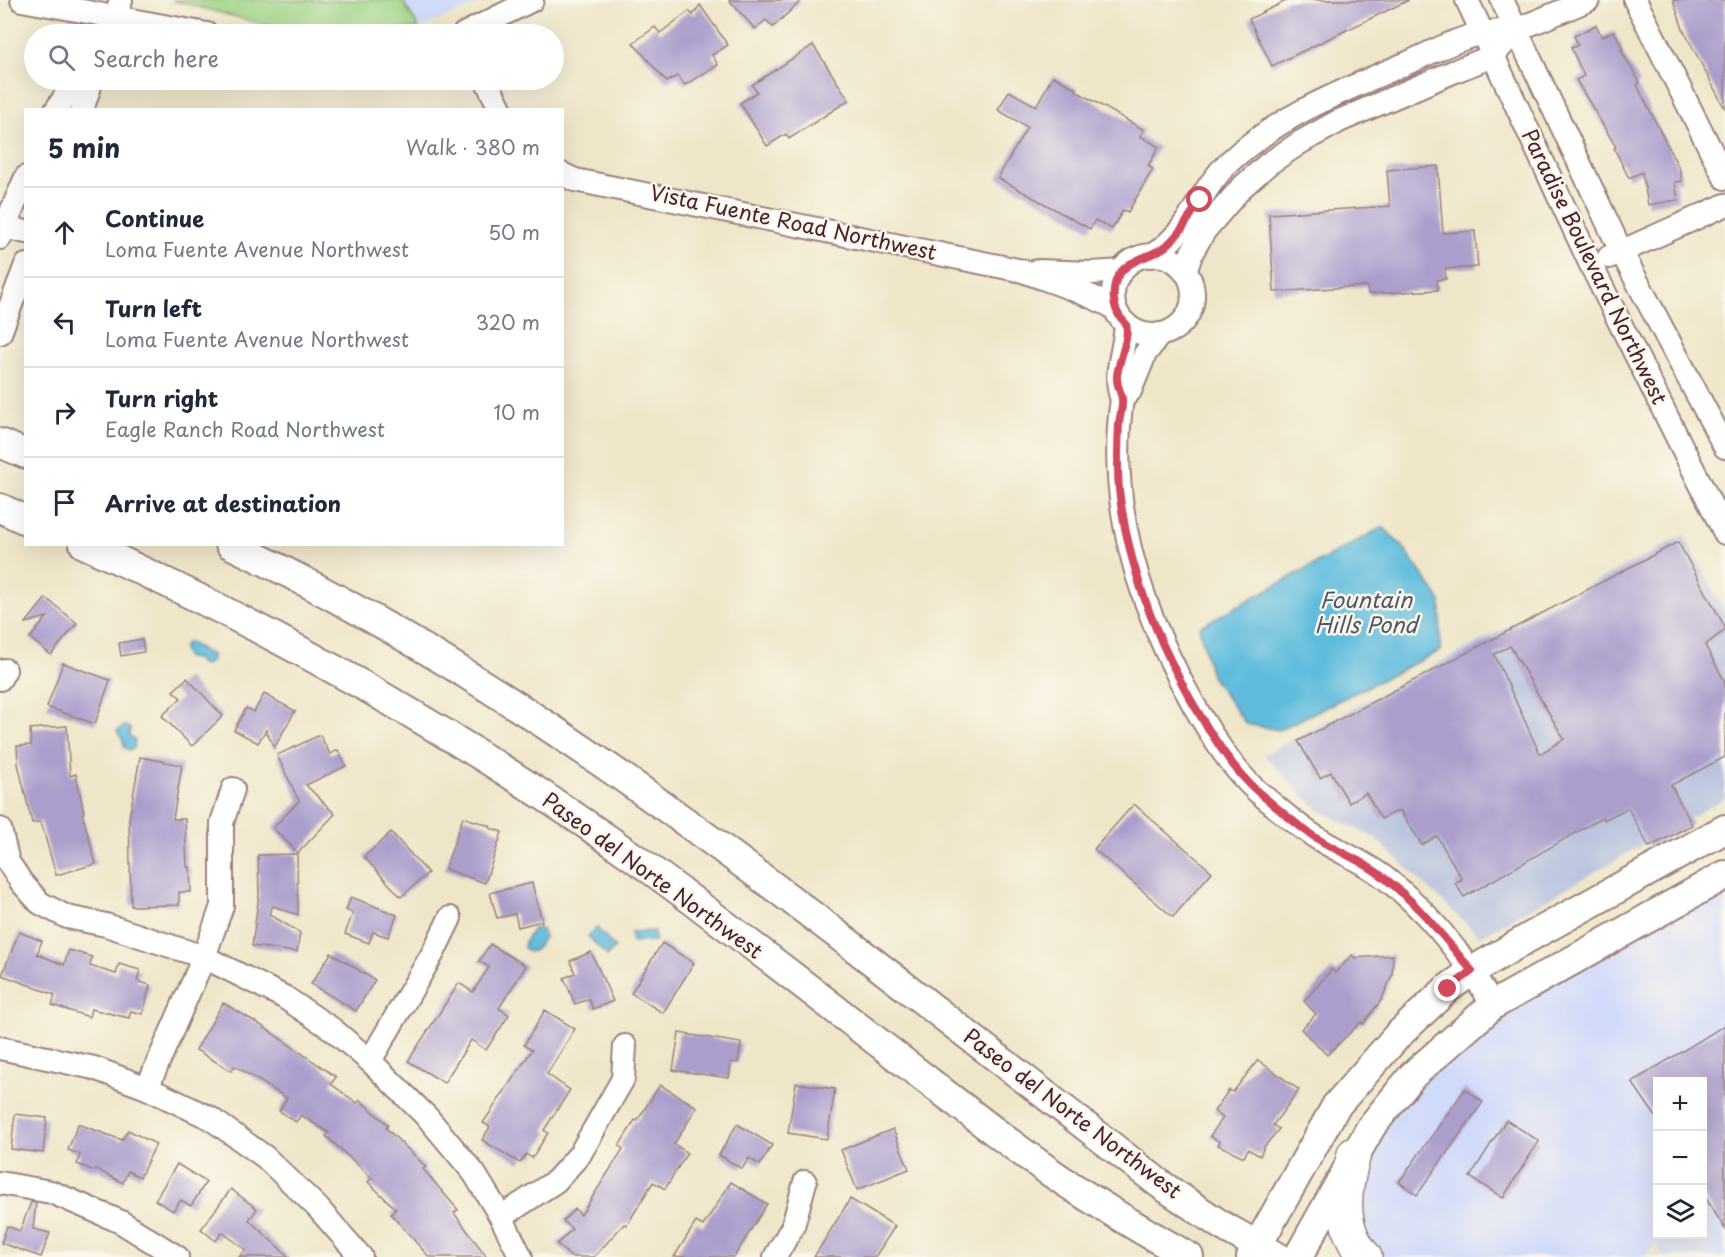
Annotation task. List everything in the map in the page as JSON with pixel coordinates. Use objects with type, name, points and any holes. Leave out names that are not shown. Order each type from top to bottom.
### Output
[{"type":"highway","points":[[1354,1154],[1344,1199],[1346,1218],[1353,1239],[1365,1257]]},
{"type":"main road","points":[[0,443],[24,453]]},
{"type":"main road","points":[[0,508],[24,518]]},
{"type":"main road","name":"Paseo del Norte Northwest","points":[[88,546],[180,589],[287,644],[388,700],[488,761],[642,864],[1005,1139],[1091,1200],[1189,1257]]},
{"type":"main road","name":"Paseo del Norte Northwest","points":[[234,546],[419,646],[513,703],[600,760],[754,871],[1160,1184],[1262,1253]]},
{"type":"main road","points":[[1262,1253],[1336,1106],[1397,1036],[1448,989],[1472,971],[1725,829]]},
{"type":"main road","points":[[1298,1257],[1371,1127],[1413,1075],[1493,1005],[1725,874]]},
{"type":"main road","points":[[1005,1139],[1064,1197],[1152,1257]]},
{"type":"street","points":[[22,0],[128,24]]},
{"type":"street","points":[[487,24],[532,0]]},
{"type":"street","name":"Paradise Boulevard Northwest","points":[[1467,0],[1592,267],[1725,533]]},
{"type":"street","name":"Paradise Boulevard Northwest","points":[[1502,0],[1621,251],[1725,447]]},
{"type":"street","points":[[1151,256],[1164,248],[1182,229],[1208,188],[1228,163],[1274,127],[1328,97],[1482,33],[1516,30],[1588,0]]},
{"type":"street","points":[[1635,0],[1725,178]]},
{"type":"street","points":[[1185,272],[1192,252],[1214,219],[1241,188],[1276,158],[1339,121],[1455,70],[1493,56],[1516,30]]},
{"type":"street","points":[[57,108],[69,90]]},
{"type":"street","points":[[83,108],[89,90]]},
{"type":"street","points":[[491,90],[500,108]]},
{"type":"street","name":"Vista Fuente Road Northwest","points":[[564,175],[575,180],[616,186],[1023,271],[1063,287],[1089,294],[1121,316]]},
{"type":"street","points":[[8,231],[24,183]]},
{"type":"street","points":[[1592,267],[1621,251],[1725,205]]},
{"type":"street","points":[[1121,316],[1136,331],[1148,335],[1171,331],[1181,324],[1192,305],[1191,282],[1176,263],[1164,257],[1151,256],[1140,258],[1122,271],[1114,289],[1121,316],[1124,347],[1117,375],[1122,399],[1118,439],[1122,513],[1133,563],[1150,616],[1201,717],[1235,767],[1255,789],[1314,836],[1350,855],[1386,879],[1418,908],[1472,971],[1493,1005]]},
{"type":"street","points":[[0,333],[24,270]]},
{"type":"street","name":"Vista Fuente Road Northwest","points":[[1023,271],[1092,273],[1122,271]]},
{"type":"street","points":[[1122,399],[1130,391],[1145,354],[1160,334]]},
{"type":"street","points":[[147,1088],[204,957],[222,906],[222,823],[233,789]]},
{"type":"street","points":[[0,829],[8,862],[22,883],[40,903],[67,917],[106,925],[204,957],[284,997],[332,1029],[428,1118],[474,1173],[501,1217],[521,1257]]},
{"type":"street","points":[[369,1061],[433,953],[450,918]]},
{"type":"street","points":[[501,1217],[556,1181],[580,1154],[623,1079],[625,1046]]},
{"type":"street","points":[[0,1048],[94,1068],[147,1088],[210,1118],[265,1156],[317,1207],[361,1257]]},
{"type":"street","points":[[775,1257],[793,1226],[805,1182]]},
{"type":"street","points":[[0,1183],[51,1192],[121,1222],[177,1257]]},
{"type":"shaded area","points":[[402,0],[489,0],[429,24],[417,24]]},
{"type":"shaded area","points":[[1684,535],[1725,613],[1725,798],[1480,937],[1375,838],[1319,810],[1264,755]]},
{"type":"shaded area","points":[[1725,883],[1725,1257],[1664,1257],[1656,1243],[1644,1257],[1378,1257],[1354,1224],[1360,1165],[1415,1087],[1520,999]]},
{"type":"green space","points":[[172,0],[402,0],[417,24],[263,24]]},
{"type":"water","name":"Fountain Hills Pond","points":[[1383,527],[1402,546],[1441,601],[1440,651],[1279,730],[1246,724],[1211,676],[1199,627]]},
{"type":"water","points":[[188,642],[211,655],[212,660],[202,665],[196,659],[187,658],[183,651],[184,645]]},
{"type":"water","points":[[125,726],[130,728],[129,735],[135,741],[134,748],[129,750],[124,747],[123,740],[117,731]]},
{"type":"water","points":[[539,928],[543,931],[544,937],[535,950],[529,952],[524,948],[525,941],[533,929]]},
{"type":"water","points":[[597,928],[615,948],[607,956],[588,936]]},
{"type":"water","points":[[654,931],[655,941],[632,942],[631,932]]},
{"type":"building","points":[[729,0],[802,0],[773,27],[766,20],[755,29]]},
{"type":"building","points":[[1288,0],[1409,0],[1272,66],[1249,19]]},
{"type":"building","points":[[1673,0],[1725,0],[1725,109],[1683,29]]},
{"type":"building","points":[[700,5],[728,45],[712,55],[718,65],[685,85],[677,76],[667,82],[633,43],[655,27],[660,33],[689,11],[693,15]]},
{"type":"building","points":[[1596,25],[1602,37],[1614,31],[1623,49],[1621,50],[1640,83],[1637,85],[1680,170],[1682,181],[1675,182],[1678,200],[1648,205],[1642,172],[1629,178],[1614,148],[1616,147],[1576,80],[1584,76],[1571,48],[1578,45],[1574,36]]},
{"type":"building","points":[[813,45],[849,100],[789,139],[786,134],[767,146],[740,103],[757,92],[752,85]]},
{"type":"building","points":[[1053,76],[1144,130],[1140,136],[1159,147],[1148,166],[1153,169],[1128,212],[1123,210],[1112,229],[1095,220],[1090,229],[998,178],[1027,127],[998,110],[1009,91],[1036,106]]},
{"type":"building","points":[[1438,166],[1443,233],[1475,231],[1478,267],[1445,269],[1446,279],[1437,280],[1438,290],[1368,294],[1367,286],[1274,292],[1269,214],[1390,206],[1387,170]]},
{"type":"building","points":[[1678,542],[1725,627],[1725,630],[1705,645],[1725,682],[1725,757],[1671,785],[1692,825],[1649,847],[1628,808],[1604,820],[1603,817],[1464,897],[1455,883],[1462,879],[1437,836],[1422,845],[1400,810],[1381,819],[1366,793],[1349,803],[1331,772],[1320,778],[1298,741]],"holes":[[[1510,646],[1564,739],[1540,754],[1494,654]]]},
{"type":"building","points":[[46,598],[77,623],[51,655],[30,638],[47,617],[26,623]]},
{"type":"building","points":[[142,639],[144,652],[121,656],[119,643]]},
{"type":"building","points":[[63,663],[110,680],[95,724],[47,707]]},
{"type":"building","points":[[187,678],[223,716],[192,746],[162,716],[181,698],[173,691]]},
{"type":"building","points":[[264,694],[295,711],[274,748],[266,730],[258,743],[234,730],[246,708],[254,712]]},
{"type":"building","points":[[67,726],[70,776],[76,774],[84,813],[82,813],[96,864],[56,875],[41,822],[32,823],[18,764],[17,746],[31,745],[30,729]]},
{"type":"building","points":[[320,735],[330,754],[338,750],[346,766],[306,785],[335,814],[298,853],[273,828],[299,801],[277,755]]},
{"type":"building","points":[[140,757],[182,765],[173,819],[185,819],[187,867],[190,867],[191,892],[179,892],[179,905],[131,906],[129,819]]},
{"type":"building","points":[[1134,804],[1212,872],[1173,917],[1094,849]]},
{"type":"building","points":[[463,817],[502,832],[485,883],[445,869]]},
{"type":"building","points":[[391,832],[428,873],[401,897],[364,857]]},
{"type":"building","points":[[297,854],[298,915],[273,906],[269,914],[300,933],[297,952],[252,946],[259,895],[258,855]]},
{"type":"building","points":[[532,883],[542,921],[518,927],[515,914],[497,918],[490,893]]},
{"type":"building","points":[[351,897],[397,915],[388,937],[373,932],[369,943],[345,934],[353,913],[346,910]]},
{"type":"building","points":[[19,932],[42,941],[37,954],[64,965],[69,950],[92,957],[90,966],[116,974],[119,964],[140,970],[137,981],[150,985],[143,1014],[131,1011],[129,1018],[91,1009],[89,1017],[52,1005],[55,995],[2,975]]},
{"type":"building","points":[[662,943],[694,963],[663,1013],[631,993]]},
{"type":"building","points":[[490,944],[526,966],[499,1008],[509,1015],[486,1050],[471,1040],[444,1083],[408,1061],[459,983],[473,992],[489,967],[479,961]]},
{"type":"building","points":[[591,952],[613,1001],[593,1009],[589,999],[575,1004],[564,978],[575,973],[570,961]]},
{"type":"building","points":[[331,953],[375,980],[356,1011],[311,984]]},
{"type":"building","points":[[1352,955],[1355,958],[1393,955],[1392,975],[1382,999],[1363,1024],[1361,1022],[1327,1055],[1301,1029],[1316,1014],[1304,1001],[1332,969],[1335,973]]},
{"type":"building","points":[[223,1003],[259,1024],[336,1077],[331,1084],[357,1103],[360,1100],[388,1125],[386,1128],[426,1167],[423,1169],[458,1210],[454,1213],[487,1257],[429,1257],[391,1214],[396,1209],[368,1182],[372,1178],[326,1136],[329,1133],[301,1115],[296,1122],[279,1111],[287,1098],[235,1066],[231,1071],[196,1050]]},
{"type":"building","points":[[545,1010],[575,1029],[547,1074],[570,1090],[544,1130],[548,1133],[532,1158],[526,1154],[520,1163],[482,1140],[490,1127],[483,1123],[532,1050],[524,1045]]},
{"type":"building","points":[[1725,1025],[1725,1229],[1707,1200],[1707,1077],[1653,1077],[1653,1113],[1632,1082]]},
{"type":"building","points":[[679,1033],[741,1043],[738,1063],[731,1062],[729,1078],[673,1070]]},
{"type":"building","points":[[1258,1060],[1299,1090],[1273,1125],[1279,1129],[1264,1147],[1260,1156],[1248,1149],[1244,1157],[1218,1145],[1220,1142],[1210,1136],[1223,1118],[1214,1111],[1229,1090],[1233,1092]]},
{"type":"building","points":[[796,1083],[835,1089],[827,1139],[788,1133]]},
{"type":"building","points":[[660,1085],[697,1107],[674,1144],[687,1153],[665,1189],[653,1182],[627,1225],[624,1224],[594,1257],[571,1257],[557,1244],[572,1229],[563,1221],[575,1209],[581,1215],[623,1149],[619,1146]]},
{"type":"building","points":[[1465,1089],[1483,1102],[1417,1195],[1399,1182]]},
{"type":"building","points":[[15,1114],[47,1118],[43,1153],[11,1149]]},
{"type":"building","points":[[1506,1120],[1539,1141],[1503,1198],[1470,1177]]},
{"type":"building","points":[[78,1124],[122,1140],[128,1130],[156,1144],[140,1177],[128,1171],[123,1183],[96,1169],[95,1171],[77,1164],[80,1154],[68,1150]]},
{"type":"building","points":[[737,1124],[772,1145],[760,1165],[749,1158],[742,1169],[719,1155]]},
{"type":"building","points":[[893,1129],[909,1169],[857,1190],[841,1150]]},
{"type":"building","points":[[177,1164],[206,1182],[191,1206],[181,1200],[173,1211],[155,1200]]},
{"type":"building","points":[[731,1182],[767,1204],[734,1257],[674,1257],[696,1222],[703,1226]]},
{"type":"building","points":[[231,1189],[257,1209],[249,1220],[289,1257],[239,1257],[246,1250],[222,1232],[216,1241],[201,1229]]},
{"type":"building","points":[[850,1199],[895,1226],[875,1257],[814,1257]]},
{"type":"building","points":[[31,1202],[36,1203],[33,1229],[50,1233],[41,1257],[1,1243],[7,1226],[20,1231]]},
{"type":"route","points":[[1200,200],[1173,239],[1151,256],[1130,263],[1117,279],[1114,289],[1116,308],[1126,324],[1124,347],[1117,375],[1122,399],[1118,463],[1122,513],[1133,563],[1150,616],[1186,691],[1235,767],[1255,789],[1314,836],[1369,867],[1418,908],[1472,971],[1448,989]]}]
